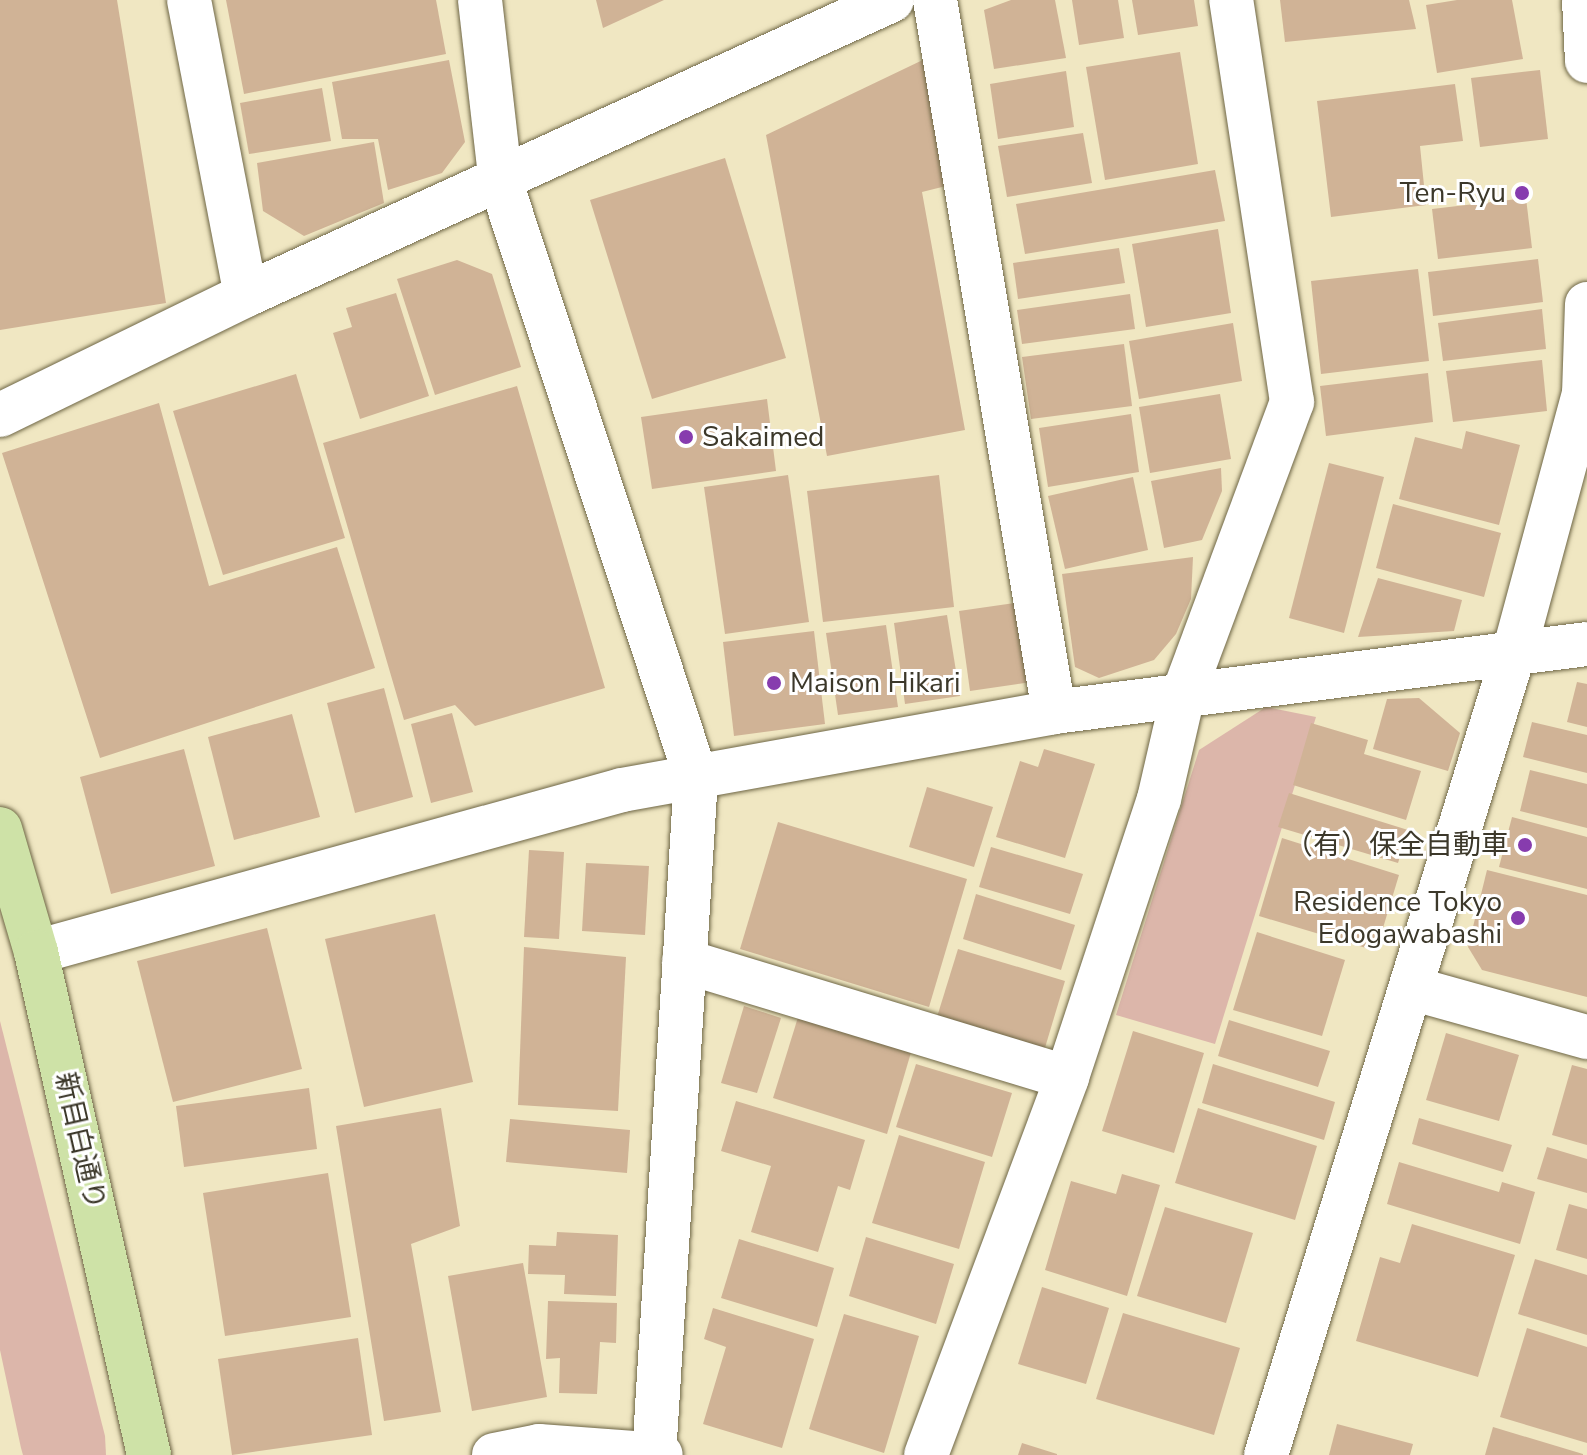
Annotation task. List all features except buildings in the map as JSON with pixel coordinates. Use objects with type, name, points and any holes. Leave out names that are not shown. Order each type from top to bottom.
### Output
[{"type":"main road","name":"新目白通り","points":[[0,829],[36,952],[149,1455]]},
{"type":"street","points":[[189,0],[246,295]]},
{"type":"street","points":[[480,0],[501,183],[696,777],[656,1454],[539,1446],[494,1455]]},
{"type":"street","points":[[0,415],[246,295],[501,183],[892,0]]},
{"type":"street","points":[[935,0],[1054,712]]},
{"type":"street","points":[[926,1455],[1067,1077],[1159,799],[1183,695],[1292,402],[1231,0]]},
{"type":"street","points":[[1584,0],[1587,61]]},
{"type":"street","points":[[1266,1455],[1515,649],[1584,394],[1587,304]]},
{"type":"street","points":[[36,952],[622,790],[1054,712],[1515,649],[1587,644]]},
{"type":"street","points":[[684,961],[1067,1077]]},
{"type":"street","points":[[1411,988],[1587,1037]]},
{"type":"shaded area","points":[[1266,707],[1316,717],[1215,1044],[1116,1015],[1199,750]]},
{"type":"shaded area","points":[[0,1021],[105,1436],[106,1455],[23,1455],[21,1448],[0,1350]]},
{"type":"place","name":"Ten-Ryu","points":[[1522,193]]},
{"type":"place","name":"Sakaimed","points":[[686,437]]},
{"type":"place","name":"Maison Hikari","points":[[774,683]]},
{"type":"place","name":"（有）保全自動車","points":[[1525,845]]},
{"type":"place","name":"Residence Tokyo Edogawabashi","points":[[1518,918]]}]
